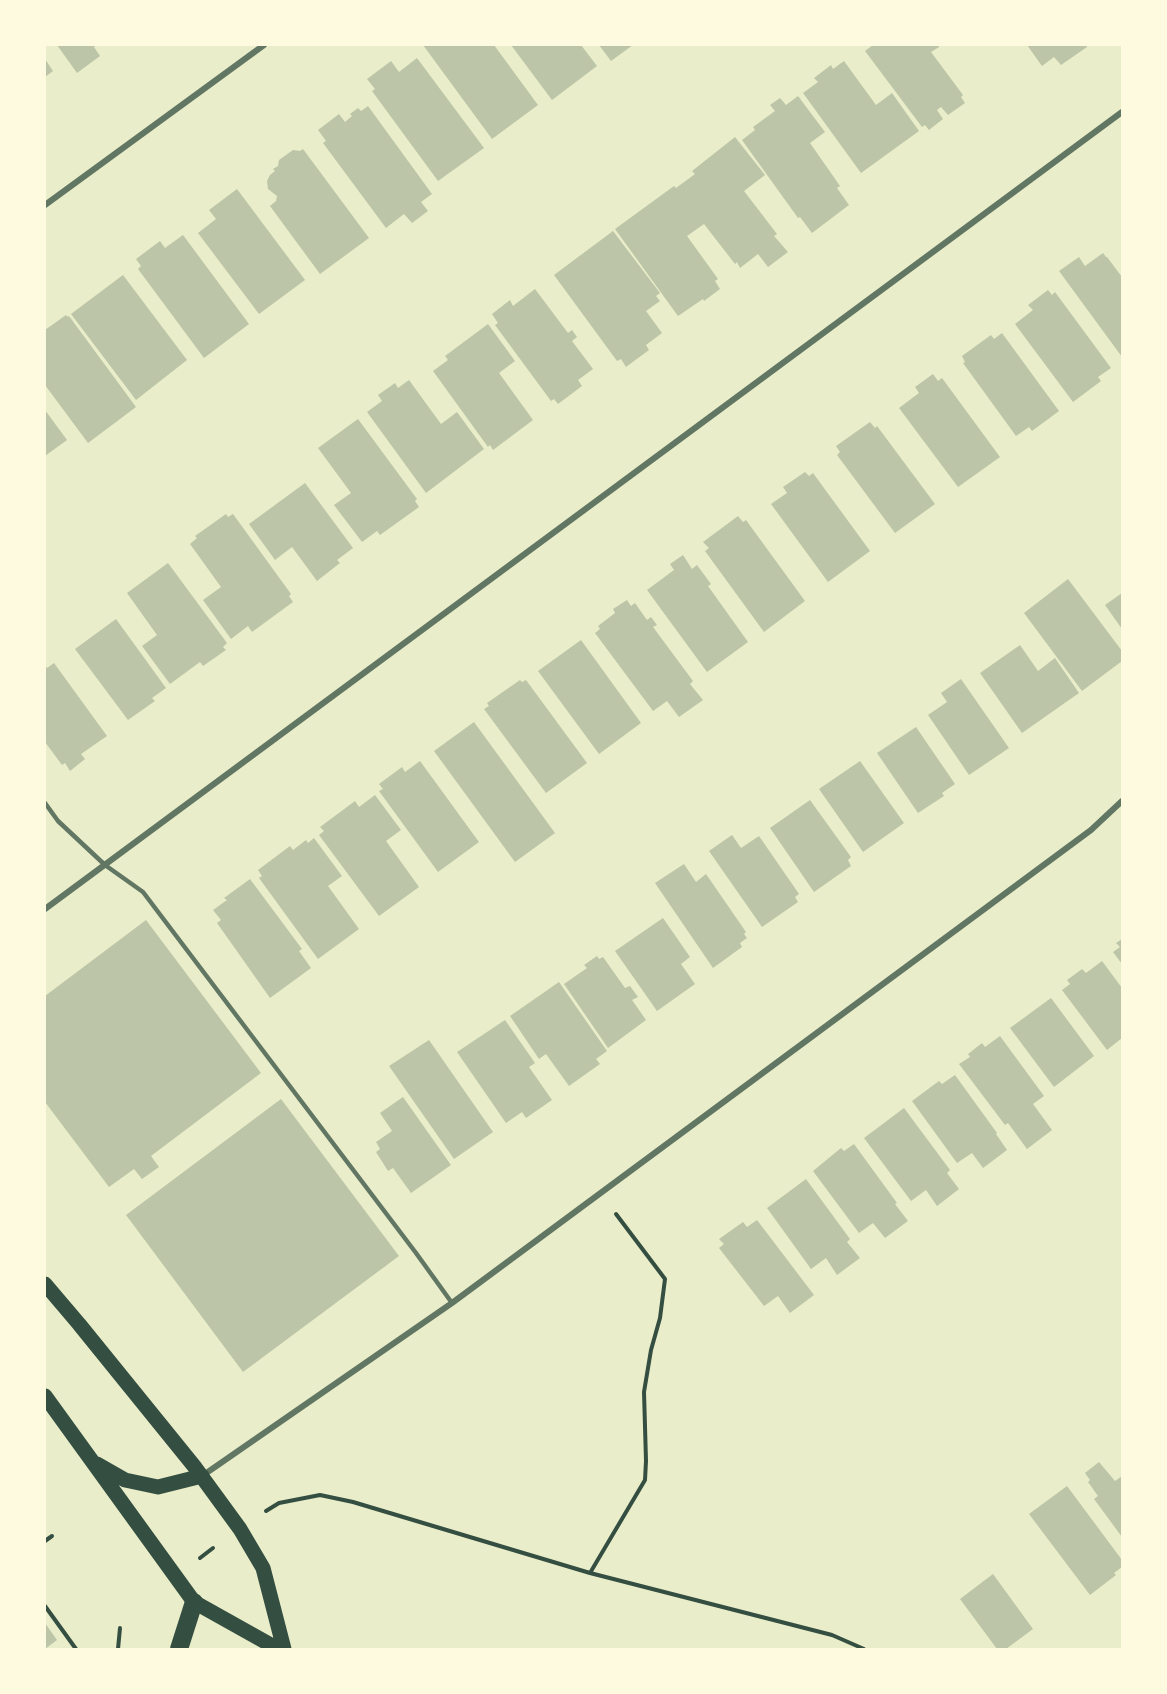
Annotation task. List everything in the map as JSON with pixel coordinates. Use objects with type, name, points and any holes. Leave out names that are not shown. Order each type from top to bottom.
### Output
[{"type":"highway","points":[[179,1649],[194,1602]]},
{"type":"main road","points":[[45,1284],[202,1476],[240,1529],[263,1568],[284,1649]]},
{"type":"main road","points":[[45,1396],[194,1602],[278,1649]]},
{"type":"main road","points":[[93,1462],[124,1480],[158,1487],[202,1476]]},
{"type":"street","points":[[45,205],[264,45]]},
{"type":"street","points":[[45,909],[1122,112]]},
{"type":"street","points":[[202,1476],[452,1303],[1082,837],[1122,801]]},
{"type":"lane","points":[[45,803],[58,821],[105,865],[143,892],[452,1303]]},
{"type":"path","points":[[590,1573],[645,1480],[644,1392],[651,1350],[660,1318],[665,1279],[600,1194]]},
{"type":"path","points":[[266,1511],[279,1503],[320,1496],[353,1502],[590,1573],[832,1635],[864,1649]]},
{"type":"path","points":[[45,1541],[52,1536]]},
{"type":"path","points":[[45,1606],[76,1649]]},
{"type":"path","points":[[118,1649],[120,1628]]},
{"type":"building","points":[[57,45],[96,45],[94,47],[100,56],[77,73]]},
{"type":"building","points":[[423,45],[494,45],[538,105],[492,139]]},
{"type":"building","points":[[511,45],[581,45],[597,66],[552,100]]},
{"type":"building","points":[[599,45],[633,45],[611,61]]},
{"type":"building","points":[[873,45],[938,45],[939,47],[931,52],[963,95],[961,97],[965,103],[948,115],[941,107],[937,110],[943,119],[929,130],[925,125],[922,127],[865,51]]},
{"type":"building","points":[[1027,45],[1086,45],[1087,47],[1061,65],[1054,57],[1042,66]]},
{"type":"building","points":[[417,58],[484,148],[438,181],[372,91],[375,89],[367,79],[391,61],[399,72]]},
{"type":"building","points":[[45,59],[53,71],[45,77]]},
{"type":"building","points":[[844,61],[876,105],[892,93],[919,131],[861,173],[803,93],[818,82],[814,78],[831,65],[833,69]]},
{"type":"building","points":[[798,96],[825,132],[810,143],[840,186],[837,188],[849,205],[812,233],[800,217],[798,218],[742,140],[755,130],[753,127],[775,111],[770,105],[780,98],[786,105]]},
{"type":"building","points":[[368,106],[432,194],[421,202],[428,211],[412,223],[404,214],[386,228],[323,143],[326,141],[318,130],[339,114],[345,122],[358,108],[361,111]]},
{"type":"building","points":[[735,137],[765,175],[744,191],[777,234],[774,236],[788,252],[768,267],[758,254],[740,268],[704,224],[687,236],[718,279],[715,281],[720,289],[678,316],[615,229],[674,186],[676,188],[695,174],[692,171]]},
{"type":"building","points":[[303,149],[369,238],[320,274],[270,206],[276,201],[277,196],[268,189],[267,181],[275,171],[273,169],[278,166],[279,160],[293,150]]},
{"type":"building","points":[[237,189],[305,280],[259,314],[198,233],[216,219],[209,210]]},
{"type":"building","points":[[613,231],[660,293],[656,296],[660,301],[646,311],[662,333],[646,345],[649,350],[626,367],[621,359],[617,361],[554,275]]},
{"type":"building","points":[[183,235],[249,324],[204,358],[138,269],[141,266],[136,259],[160,241],[165,248]]},
{"type":"building","points":[[1103,253],[1122,277],[1122,357],[1059,271],[1079,257],[1085,266]]},
{"type":"building","points":[[123,275],[187,360],[136,400],[71,314]]},
{"type":"building","points":[[535,289],[568,333],[572,330],[577,337],[572,341],[593,369],[578,380],[582,386],[558,404],[554,399],[551,401],[495,325],[498,323],[492,314],[510,300],[513,306]]},
{"type":"building","points":[[1048,290],[1052,295],[1055,292],[1111,368],[1098,377],[1101,381],[1073,402],[1015,324],[1033,310],[1028,305]]},
{"type":"building","points":[[66,315],[136,407],[88,443],[45,385],[45,330]]},
{"type":"building","points":[[488,324],[515,361],[499,373],[533,420],[493,450],[490,445],[488,447],[433,371],[448,360],[445,356]]},
{"type":"building","points":[[1002,333],[1059,411],[1032,431],[1029,427],[1016,436],[963,363],[965,362],[962,356],[991,335],[994,339]]},
{"type":"building","points":[[933,374],[938,381],[942,378],[1000,457],[958,487],[899,408],[919,393],[915,387]]},
{"type":"building","points":[[409,380],[441,424],[457,412],[484,449],[426,493],[367,412],[382,401],[378,395],[395,383],[398,388]]},
{"type":"building","points":[[45,410],[67,440],[45,456]]},
{"type":"building","points":[[358,419],[417,499],[415,501],[419,507],[380,535],[377,531],[362,542],[334,505],[351,493],[318,448]]},
{"type":"building","points":[[870,422],[875,428],[877,426],[935,504],[895,533],[837,455],[840,452],[836,446]]},
{"type":"building","points":[[805,472],[809,476],[813,473],[870,551],[828,582],[771,504],[787,493],[783,487]]},
{"type":"building","points":[[305,483],[353,548],[337,560],[340,563],[317,581],[292,547],[275,560],[249,524]]},
{"type":"building","points":[[226,514],[228,517],[233,514],[291,594],[289,596],[293,602],[252,632],[248,626],[231,639],[203,600],[221,587],[190,544],[197,538],[195,536]]},
{"type":"building","points":[[738,516],[743,522],[746,520],[805,601],[764,632],[705,551],[709,548],[703,542]]},
{"type":"building","points":[[683,555],[692,569],[697,565],[711,584],[708,586],[748,642],[707,672],[647,590],[674,570],[670,564]]},
{"type":"building","points":[[168,563],[227,643],[223,647],[226,650],[203,666],[200,662],[170,684],[142,646],[157,635],[127,593]]},
{"type":"building","points":[[1068,579],[1122,651],[1122,661],[1082,691],[1024,613]]},
{"type":"building","points":[[1122,593],[1122,629],[1105,605]]},
{"type":"building","points":[[627,600],[631,606],[635,603],[647,620],[651,617],[657,625],[653,627],[693,681],[690,684],[703,700],[679,717],[667,701],[653,711],[595,633],[600,629],[598,626],[615,613],[613,609]]},
{"type":"building","points":[[116,619],[166,688],[152,698],[155,701],[128,720],[75,649]]},
{"type":"building","points":[[581,640],[641,723],[599,754],[538,671]]},
{"type":"building","points":[[1020,645],[1038,671],[1055,658],[1079,693],[1022,733],[980,673]]},
{"type":"building","points":[[54,663],[107,736],[81,754],[85,759],[70,771],[65,763],[62,765],[45,742],[45,665],[47,668]]},
{"type":"building","points":[[961,679],[1009,748],[969,775],[928,715],[947,702],[941,693]]},
{"type":"building","points":[[520,680],[522,682],[526,680],[587,763],[546,793],[484,709],[489,706],[487,703]]},
{"type":"building","points":[[474,722],[555,833],[515,862],[434,751]]},
{"type":"building","points":[[916,727],[955,784],[942,793],[944,796],[918,813],[877,753]]},
{"type":"building","points":[[420,761],[479,842],[438,872],[379,791],[383,789],[379,784],[402,767],[405,772]]},
{"type":"building","points":[[860,761],[904,823],[863,852],[819,789]]},
{"type":"building","points":[[375,795],[401,830],[386,841],[419,887],[379,916],[319,835],[324,831],[320,827],[355,801],[359,807]]},
{"type":"building","points":[[810,800],[851,857],[848,860],[851,866],[814,892],[770,828]]},
{"type":"building","points":[[732,835],[741,848],[759,836],[799,894],[795,897],[798,902],[762,927],[709,851]]},
{"type":"building","points":[[314,838],[342,876],[328,886],[359,929],[318,959],[259,878],[262,876],[258,870],[290,846],[293,850],[306,840],[308,843]]},
{"type":"building","points":[[684,864],[696,882],[706,874],[746,932],[744,934],[747,938],[740,943],[742,947],[713,968],[655,883]]},
{"type":"building","points":[[250,879],[302,949],[299,951],[311,968],[270,998],[217,923],[221,920],[213,910],[227,900],[224,898]]},
{"type":"building","points":[[663,918],[690,957],[681,964],[695,984],[657,1011],[615,951]]},
{"type":"building","points":[[146,920],[261,1073],[151,1156],[159,1167],[142,1179],[134,1169],[109,1187],[45,1102],[45,996]]},
{"type":"building","points":[[1122,939],[1122,964],[1113,952],[1120,947],[1116,943]]},
{"type":"building","points":[[597,956],[599,959],[603,957],[625,988],[630,986],[638,997],[632,1000],[646,1020],[608,1048],[564,984],[587,968],[584,965]]},
{"type":"building","points":[[1102,961],[1122,988],[1122,1038],[1107,1050],[1062,990],[1070,984],[1067,980],[1082,969],[1086,973]]},
{"type":"building","points":[[559,982],[607,1051],[596,1059],[600,1064],[569,1086],[546,1054],[539,1059],[510,1016]]},
{"type":"building","points":[[1051,998],[1094,1056],[1054,1087],[1010,1028]]},
{"type":"building","points":[[505,1020],[535,1063],[529,1067],[552,1100],[526,1118],[522,1112],[506,1123],[457,1052]]},
{"type":"building","points":[[1000,1036],[1044,1096],[1033,1104],[1052,1130],[1027,1149],[1008,1123],[1005,1125],[959,1064],[970,1057],[968,1054],[982,1043],[985,1047]]},
{"type":"building","points":[[429,1040],[493,1132],[454,1159],[389,1066]]},
{"type":"building","points":[[955,1075],[1007,1150],[983,1168],[972,1153],[957,1163],[912,1101],[939,1081],[942,1084]]},
{"type":"building","points":[[403,1097],[451,1165],[411,1193],[393,1168],[388,1171],[376,1152],[380,1149],[376,1142],[392,1131],[380,1113]]},
{"type":"building","points":[[281,1099],[399,1256],[243,1372],[126,1215]]},
{"type":"building","points":[[904,1108],[950,1170],[947,1173],[959,1189],[937,1206],[926,1190],[911,1201],[864,1138]]},
{"type":"building","points":[[854,1144],[908,1221],[885,1238],[873,1223],[859,1233],[813,1171],[841,1148],[844,1151]]},
{"type":"building","points":[[806,1179],[850,1239],[847,1242],[860,1258],[837,1275],[826,1258],[811,1269],[767,1208]]},
{"type":"building","points":[[757,1220],[814,1295],[790,1313],[778,1296],[764,1306],[719,1248],[724,1244],[719,1239],[743,1222],[747,1227]]},
{"type":"building","points":[[1099,1462],[1115,1481],[1122,1476],[1122,1537],[1094,1499],[1098,1496],[1088,1482],[1090,1480],[1085,1473]]},
{"type":"building","points":[[1067,1486],[1122,1560],[1122,1567],[1114,1573],[1116,1575],[1090,1595],[1029,1514]]},
{"type":"building","points":[[993,1574],[1033,1629],[1006,1649],[997,1649],[960,1599]]},
{"type":"building","points":[[45,1623],[57,1640],[45,1649]]}]
